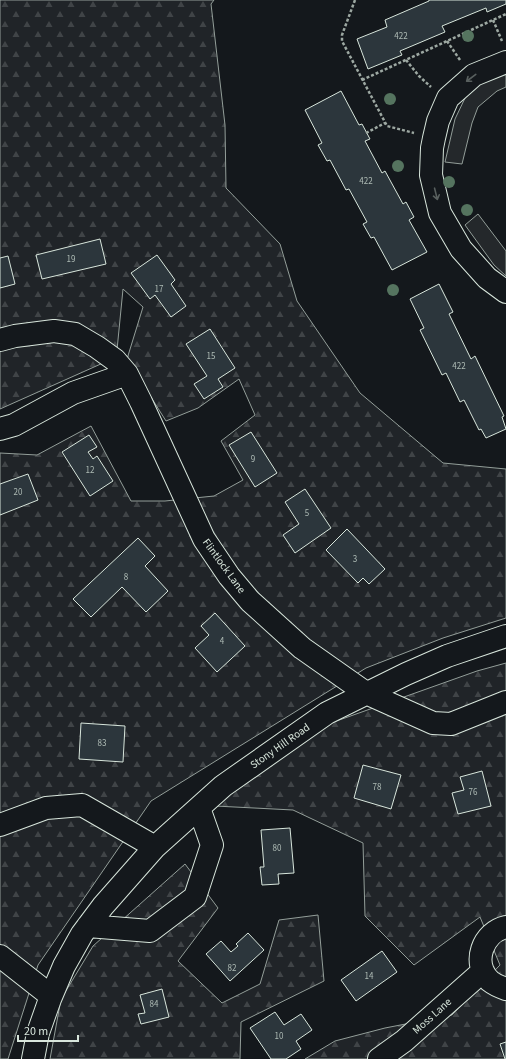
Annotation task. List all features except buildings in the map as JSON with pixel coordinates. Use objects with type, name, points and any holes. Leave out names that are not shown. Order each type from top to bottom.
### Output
[{"type":"street","points":[[504,52],[474,75],[448,98],[438,121],[434,138],[431,175],[440,213],[461,249],[487,278],[506,292]]},
{"type":"street","name":"Flintlock Lane","points":[[0,340],[15,336],[54,331],[75,334],[98,347],[115,360],[126,374],[141,402],[204,539],[229,576],[250,601],[302,648],[366,694]]},
{"type":"street","points":[[0,429],[14,425],[73,393],[126,374]]},
{"type":"street","name":"Stony Hill Road","points":[[34,1059],[38,1033],[51,996],[64,966],[82,934],[102,906],[155,847],[223,786],[327,713],[406,674],[447,656],[506,636]]},
{"type":"street","points":[[366,694],[433,723],[451,724],[506,702]]},
{"type":"street","points":[[0,824],[46,808],[82,805],[155,847]]},
{"type":"street","points":[[88,926],[150,931],[194,897],[212,845],[199,808]]},
{"type":"street","points":[[506,928],[501,928],[485,941],[481,951],[480,961],[483,971],[489,980],[497,986],[506,989]]},
{"type":"street","points":[[0,956],[51,996]]},
{"type":"street","name":"Moss Lane","points":[[379,1059],[404,1041],[483,971]]},
{"type":"path","points":[[355,0],[342,35],[342,41],[387,126],[417,134]]},
{"type":"path","points":[[362,80],[506,14]]},
{"type":"path","points":[[493,20],[504,52]]},
{"type":"path","points":[[447,41],[462,64]]},
{"type":"path","points":[[406,59],[419,76],[433,88]]},
{"type":"path","points":[[366,133],[385,123]]},
{"type":"green space","points":[[0,0],[214,0],[211,4],[225,125],[226,188],[280,244],[297,301],[360,393],[443,463],[506,469],[506,618],[443,638],[366,668],[151,801],[38,965],[8,1059],[0,1059],[0,453],[37,455],[91,426],[131,501],[165,501],[214,496],[243,480],[221,441],[255,415],[239,379],[198,408],[166,421],[127,359],[143,307],[123,289],[117,350],[103,363],[0,409]]},
{"type":"green space","points":[[506,663],[506,1059],[305,1059],[335,1041],[385,1028],[452,1015],[500,965],[480,917],[414,965],[365,916],[363,843],[293,810],[215,806],[314,729],[477,671]]},
{"type":"green space","points":[[185,864],[218,908],[178,961],[222,1003],[260,984],[279,920],[318,915],[324,981],[241,1022],[240,1059],[50,1059],[61,999],[93,946]]},
{"type":"shaded area","points":[[506,68],[506,87],[497,91],[478,107],[472,123],[462,164],[445,162],[455,119],[466,96],[480,83]]},
{"type":"shaded area","points":[[478,214],[506,251],[506,276],[494,265],[465,225]]}]
